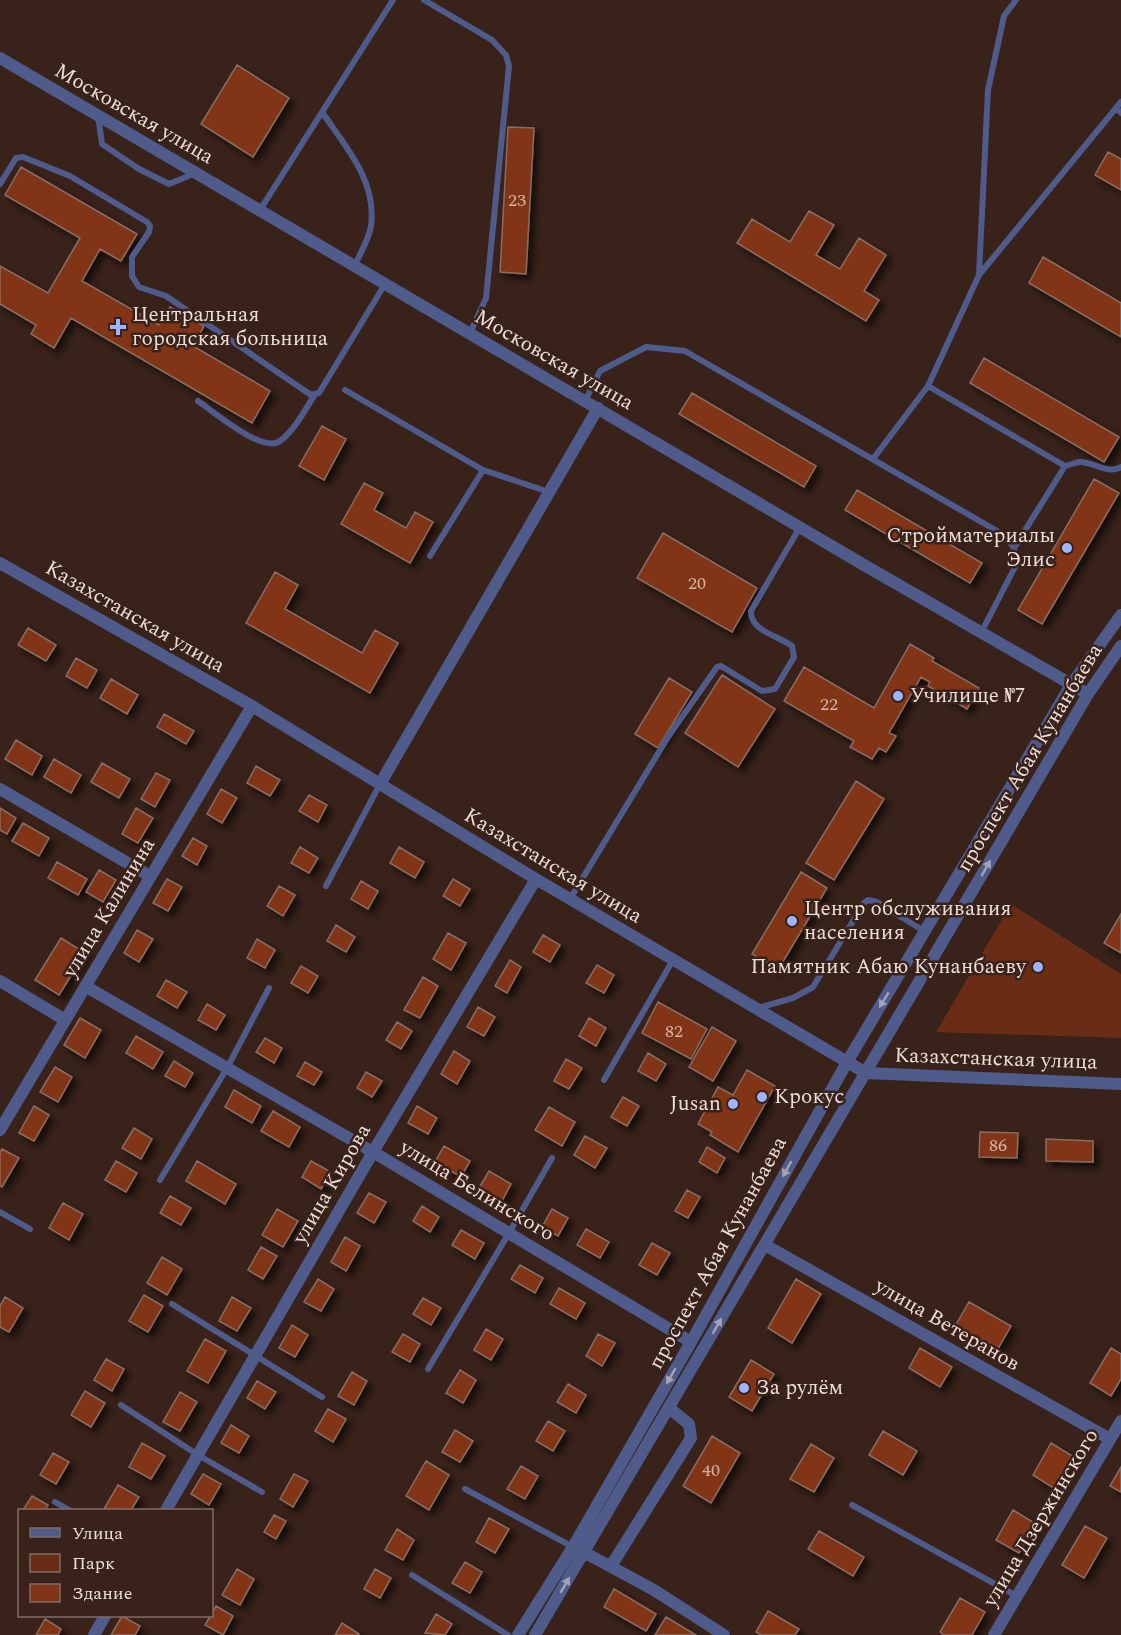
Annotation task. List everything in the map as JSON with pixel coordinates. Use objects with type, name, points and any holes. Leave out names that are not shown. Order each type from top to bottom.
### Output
[{"type":"street","name":"Московская улица","points":[[0,58],[1088,694]]},
{"type":"street","points":[[380,784],[598,408]]},
{"type":"street","name":"Казахстанская улица","points":[[0,563],[252,706],[569,899],[866,1073],[1121,1084]]},
{"type":"street","name":"проспект Абая Кунанбаева","points":[[535,1635],[691,1342],[847,1062],[1071,685],[1121,615]]},
{"type":"street","name":"проспект Абая Кунанбаева","points":[[518,1635],[579,1549],[669,1408],[1088,694],[1121,646]]},
{"type":"street","name":"улица Калинина","points":[[0,1130],[252,706]]},
{"type":"street","points":[[0,789],[150,876]]},
{"type":"street","name":"улица Кирова","points":[[167,1509],[373,1152],[536,879]]},
{"type":"street","points":[[0,981],[65,1020]]},
{"type":"street","name":"улица Белинского","points":[[85,986],[373,1152],[691,1342]]},
{"type":"street","name":"улица Ветеранов","points":[[765,1245],[1110,1439]]},
{"type":"street","points":[[611,1566],[691,1438],[689,1424],[669,1408]]},
{"type":"street","name":"улица Дзержинского","points":[[994,1635],[1121,1421]]},
{"type":"street","points":[[579,1549],[724,1635]]},
{"type":"street","points":[[94,1635],[104,1617]]},
{"type":"lane","points":[[260,210],[393,0]]},
{"type":"lane","points":[[424,0],[492,40],[506,55],[509,66],[486,298],[470,333]]},
{"type":"lane","points":[[979,275],[988,90],[1004,16],[1016,0]]},
{"type":"lane","points":[[873,459],[928,386],[979,275],[1118,111],[1121,102]]},
{"type":"lane","points":[[322,112],[363,173],[369,190],[371,227],[355,266]]},
{"type":"lane","points":[[98,115],[102,144],[139,169],[170,184],[197,173]]},
{"type":"lane","points":[[0,184],[16,158],[23,158],[70,176],[147,222],[150,226],[149,232],[132,257],[132,276],[139,286],[166,296],[314,396]]},
{"type":"lane","points":[[198,401],[248,435],[268,445],[278,443],[290,432],[314,396],[319,393],[386,283]]},
{"type":"lane","points":[[585,401],[600,371],[646,347],[685,351],[1004,535],[1014,548],[1017,563],[981,633]]},
{"type":"lane","points":[[928,386],[1065,466]]},
{"type":"lane","points":[[345,390],[483,470],[550,492]]},
{"type":"lane","points":[[1014,548],[1065,466],[1081,462],[1101,469],[1121,467]]},
{"type":"lane","points":[[430,556],[483,470]]},
{"type":"lane","points":[[569,899],[668,737],[717,667],[721,666],[762,691],[775,689],[794,657],[792,646],[782,638],[756,627],[751,618],[751,611],[800,527]]},
{"type":"lane","points":[[326,886],[380,784]]},
{"type":"lane","points":[[756,1008],[794,998],[813,987],[868,900],[876,902],[925,932]]},
{"type":"lane","points":[[604,1080],[673,960]]},
{"type":"lane","points":[[160,1180],[227,1068],[269,988]]},
{"type":"lane","points":[[428,1369],[552,1158]]},
{"type":"lane","points":[[0,1212],[30,1229]]},
{"type":"lane","points":[[172,1304],[322,1397]]},
{"type":"lane","points":[[121,1405],[198,1455],[262,1492]]},
{"type":"lane","points":[[465,1489],[579,1549]]},
{"type":"lane","points":[[56,1502],[67,1509]]},
{"type":"lane","points":[[852,1505],[1017,1596]]},
{"type":"lane","points":[[412,1575],[508,1635]]},
{"type":"green space","points":[[1011,904],[1121,974],[1121,1038],[936,1032]]},
{"type":"building","points":[[237,65],[289,98],[253,157],[201,124]]},
{"type":"building","points":[[508,127],[534,128],[526,274],[500,272]]},
{"type":"building","points":[[1108,152],[1121,159],[1121,190],[1095,175]]},
{"type":"building","points":[[21,167],[137,234],[121,261],[100,249],[82,281],[159,325],[170,307],[204,326],[193,346],[270,391],[252,423],[71,318],[54,348],[31,334],[36,325],[0,304],[0,266],[48,293],[80,238],[5,195]]},
{"type":"building","points":[[809,211],[834,225],[816,255],[840,269],[859,238],[886,255],[864,291],[879,300],[866,321],[737,243],[752,219],[790,242]]},
{"type":"building","points":[[1043,257],[1121,303],[1121,337],[1029,283]]},
{"type":"building","points":[[984,358],[1119,437],[1104,462],[970,383]]},
{"type":"building","points":[[692,393],[816,466],[804,487],[679,414]]},
{"type":"building","points":[[322,426],[346,439],[324,480],[299,466]]},
{"type":"building","points":[[1094,479],[1119,493],[1042,624],[1018,610]]},
{"type":"building","points":[[364,483],[383,493],[374,510],[406,528],[415,512],[433,522],[410,563],[341,524]]},
{"type":"building","points":[[857,490],[982,563],[970,583],[845,510]]},
{"type":"building","points":[[663,533],[757,588],[732,632],[637,578]]},
{"type":"building","points":[[275,572],[298,585],[285,609],[362,653],[375,630],[398,643],[370,693],[246,623]]},
{"type":"building","points":[[28,628],[56,645],[46,661],[18,645]]},
{"type":"building","points":[[910,644],[934,658],[932,661],[979,688],[967,709],[928,686],[930,682],[921,677],[889,733],[896,736],[886,752],[879,748],[872,759],[850,747],[854,741],[784,701],[804,667],[874,708]]},
{"type":"building","points":[[76,658],[97,670],[87,688],[66,676]]},
{"type":"building","points":[[722,675],[775,709],[738,767],[685,733]]},
{"type":"building","points":[[669,678],[692,692],[658,748],[635,734]]},
{"type":"building","points":[[111,679],[138,695],[127,714],[100,698]]},
{"type":"building","points":[[164,714],[194,731],[186,744],[157,727]]},
{"type":"building","points":[[16,740],[42,756],[32,775],[5,759]]},
{"type":"building","points":[[54,759],[81,775],[71,793],[44,777]]},
{"type":"building","points":[[102,763],[130,779],[119,798],[91,782]]},
{"type":"building","points":[[256,766],[280,780],[270,796],[247,783]]},
{"type":"building","points":[[156,773],[170,780],[155,807],[141,799]]},
{"type":"building","points":[[856,781],[884,799],[834,880],[806,863]]},
{"type":"building","points":[[221,789],[237,798],[222,823],[207,814]]},
{"type":"building","points":[[309,795],[327,805],[318,822],[299,811]]},
{"type":"building","points":[[0,808],[16,818],[7,834],[0,830]]},
{"type":"building","points":[[136,808],[153,818],[138,843],[122,834]]},
{"type":"building","points":[[23,823],[49,838],[39,856],[12,841]]},
{"type":"building","points":[[193,838],[207,846],[197,865],[182,856]]},
{"type":"building","points":[[300,847],[318,858],[309,873],[291,863]]},
{"type":"building","points":[[399,847],[424,862],[415,878],[390,863]]},
{"type":"building","points":[[57,862],[87,879],[78,895],[48,878]]},
{"type":"building","points":[[99,870],[116,880],[103,902],[86,892]]},
{"type":"building","points":[[801,872],[827,888],[778,970],[752,954]]},
{"type":"building","points":[[167,879],[182,887],[168,911],[153,903]]},
{"type":"building","points":[[453,879],[470,889],[460,906],[443,896]]},
{"type":"building","points":[[361,881],[378,891],[368,909],[351,899]]},
{"type":"building","points":[[279,886],[295,895],[283,916],[267,906]]},
{"type":"building","points":[[1121,914],[1121,953],[1104,943]]},
{"type":"building","points":[[336,925],[355,937],[346,952],[327,941]]},
{"type":"building","points":[[137,930],[153,939],[139,962],[124,953]]},
{"type":"building","points":[[448,933],[466,943],[451,970],[433,959]]},
{"type":"building","points":[[543,935],[560,945],[550,962],[533,952]]},
{"type":"building","points":[[61,938],[85,953],[59,995],[35,980]]},
{"type":"building","points":[[257,939],[275,950],[265,968],[247,958]]},
{"type":"building","points":[[510,960],[521,967],[507,993],[495,986]]},
{"type":"building","points":[[597,965],[614,975],[604,993],[586,983]]},
{"type":"building","points":[[301,966],[318,976],[308,993],[291,983]]},
{"type":"building","points":[[423,977],[438,986],[420,1018],[404,1010]]},
{"type":"building","points":[[166,980],[187,992],[177,1008],[157,996]]},
{"type":"building","points":[[658,1002],[707,1029],[691,1059],[642,1033]]},
{"type":"building","points":[[207,1004],[225,1015],[216,1030],[198,1020]]},
{"type":"building","points":[[478,1007],[495,1017],[484,1036],[467,1027]]},
{"type":"building","points":[[80,1018],[101,1030],[85,1058],[64,1045]]},
{"type":"building","points":[[589,1018],[606,1028],[596,1046],[579,1036]]},
{"type":"building","points":[[397,1022],[412,1031],[401,1049],[386,1040]]},
{"type":"building","points":[[712,1027],[736,1041],[713,1081],[689,1067]]},
{"type":"building","points":[[136,1036],[163,1052],[153,1069],[126,1053]]},
{"type":"building","points":[[265,1038],[282,1048],[274,1063],[256,1052]]},
{"type":"building","points":[[454,1051],[470,1061],[457,1084],[441,1074]]},
{"type":"building","points":[[648,1053],[666,1064],[656,1081],[638,1071]]},
{"type":"building","points":[[566,1059],[582,1068],[569,1089],[554,1081]]},
{"type":"building","points":[[174,1061],[193,1073],[185,1087],[165,1076]]},
{"type":"building","points":[[305,1062],[322,1072],[314,1085],[297,1076]]},
{"type":"building","points":[[55,1067],[72,1077],[58,1102],[40,1092]]},
{"type":"building","points":[[747,1070],[775,1086],[738,1152],[710,1135],[712,1132],[698,1124],[718,1087],[733,1095]]},
{"type":"building","points":[[366,1072],[382,1081],[372,1097],[357,1088]]},
{"type":"building","points":[[234,1090],[261,1106],[252,1123],[225,1107]]},
{"type":"building","points":[[623,1097],[639,1106],[627,1126],[611,1117]]},
{"type":"building","points":[[34,1106],[49,1115],[34,1141],[19,1133]]},
{"type":"building","points":[[417,1106],[437,1118],[428,1134],[408,1123]]},
{"type":"building","points":[[549,1107],[575,1122],[562,1146],[535,1130]]},
{"type":"building","points":[[273,1111],[300,1127],[289,1147],[261,1131]]},
{"type":"building","points":[[134,1128],[152,1139],[141,1159],[122,1148]]},
{"type":"building","points":[[980,1132],[1018,1133],[1017,1158],[979,1157]]},
{"type":"building","points":[[585,1136],[607,1148],[595,1168],[574,1155]]},
{"type":"building","points":[[1046,1139],[1093,1141],[1093,1162],[1046,1161]]},
{"type":"building","points":[[444,1146],[470,1161],[461,1177],[435,1162]]},
{"type":"building","points":[[707,1147],[725,1158],[717,1173],[699,1162]]},
{"type":"building","points":[[2,1149],[19,1158],[2,1187],[0,1186],[0,1152]]},
{"type":"building","points":[[116,1161],[137,1173],[126,1192],[105,1180]]},
{"type":"building","points":[[197,1161],[236,1184],[225,1204],[186,1181]]},
{"type":"building","points":[[311,1161],[331,1172],[321,1189],[302,1177]]},
{"type":"building","points":[[489,1171],[511,1184],[502,1201],[479,1188]]},
{"type":"building","points":[[687,1190],[700,1197],[688,1218],[675,1211]]},
{"type":"building","points":[[369,1193],[386,1202],[374,1223],[357,1213]]},
{"type":"building","points":[[170,1196],[191,1208],[181,1225],[160,1213]]},
{"type":"building","points":[[63,1203],[83,1214],[69,1240],[49,1228]]},
{"type":"building","points":[[422,1206],[439,1217],[430,1232],[413,1221]]},
{"type":"building","points":[[277,1209],[298,1221],[283,1247],[262,1235]]},
{"type":"building","points":[[552,1209],[568,1218],[558,1236],[542,1227]]},
{"type":"building","points":[[586,1229],[609,1242],[600,1258],[577,1245]]},
{"type":"building","points":[[461,1230],[484,1243],[475,1259],[452,1245]]},
{"type":"building","points":[[345,1237],[360,1246],[346,1271],[331,1262]]},
{"type":"building","points":[[652,1243],[670,1253],[657,1275],[639,1265]]},
{"type":"building","points":[[261,1247],[277,1256],[263,1279],[248,1270]]},
{"type":"building","points":[[162,1257],[182,1269],[167,1295],[147,1283]]},
{"type":"building","points":[[520,1265],[543,1278],[535,1293],[511,1279]]},
{"type":"building","points":[[318,1279],[334,1289],[321,1311],[304,1302]]},
{"type":"building","points":[[796,1279],[821,1294],[792,1343],[768,1328]]},
{"type":"building","points":[[559,1288],[585,1303],[576,1319],[550,1304]]},
{"type":"building","points":[[144,1295],[163,1306],[148,1332],[129,1321]]},
{"type":"building","points":[[5,1297],[23,1308],[9,1332],[0,1327],[0,1306]]},
{"type":"building","points":[[232,1297],[251,1308],[237,1331],[219,1321]]},
{"type":"building","points":[[423,1298],[441,1308],[431,1325],[413,1314]]},
{"type":"building","points":[[969,1302],[1011,1326],[996,1352],[954,1328]]},
{"type":"building","points":[[292,1325],[308,1335],[295,1357],[279,1348]]},
{"type":"building","points":[[486,1329],[503,1339],[491,1360],[474,1350]]},
{"type":"building","points":[[403,1334],[420,1344],[410,1362],[392,1352]]},
{"type":"building","points":[[598,1334],[615,1343],[602,1366],[586,1356]]},
{"type":"building","points":[[205,1339],[226,1351],[208,1383],[187,1371]]},
{"type":"building","points":[[920,1348],[952,1367],[940,1387],[909,1368]]},
{"type":"building","points":[[1111,1348],[1121,1354],[1121,1379],[1111,1396],[1090,1383]]},
{"type":"building","points":[[106,1359],[124,1369],[112,1391],[94,1380]]},
{"type":"building","points":[[751,1360],[774,1374],[752,1411],[729,1397]]},
{"type":"building","points":[[460,1370],[476,1380],[463,1403],[446,1393]]},
{"type":"building","points":[[352,1372],[367,1381],[354,1405],[338,1396]]},
{"type":"building","points":[[257,1381],[276,1392],[265,1409],[247,1398]]},
{"type":"building","points":[[568,1384],[586,1395],[576,1413],[557,1402]]},
{"type":"building","points":[[85,1391],[105,1403],[91,1427],[71,1415]]},
{"type":"building","points":[[180,1392],[197,1402],[180,1431],[163,1422]]},
{"type":"building","points":[[328,1409],[346,1419],[333,1442],[315,1431]]},
{"type":"building","points":[[548,1421],[565,1431],[553,1451],[536,1441]]},
{"type":"building","points":[[231,1425],[249,1436],[239,1453],[221,1443]]},
{"type":"building","points":[[455,1430],[473,1441],[460,1462],[442,1452]]},
{"type":"building","points":[[883,1431],[917,1451],[903,1475],[869,1455]]},
{"type":"building","points":[[712,1436],[740,1453],[711,1503],[683,1486]]},
{"type":"building","points":[[142,1443],[165,1456],[151,1479],[129,1467]]},
{"type":"building","points":[[1051,1443],[1074,1457],[1055,1489],[1033,1475]]},
{"type":"building","points":[[811,1444],[834,1458],[814,1492],[790,1479]]},
{"type":"building","points":[[53,1453],[69,1462],[56,1484],[40,1475]]},
{"type":"building","points":[[426,1461],[449,1475],[429,1510],[406,1496]]},
{"type":"building","points":[[521,1466],[538,1476],[525,1499],[507,1489]]},
{"type":"building","points":[[1121,1467],[1121,1492],[1110,1486]]},
{"type":"building","points":[[203,1474],[221,1484],[209,1505],[191,1494]]},
{"type":"building","points":[[294,1474],[308,1481],[293,1507],[280,1499]]},
{"type":"building","points":[[118,1485],[139,1497],[132,1509],[104,1509]]},
{"type":"building","points":[[32,1496],[48,1505],[46,1509],[24,1509]]},
{"type":"building","points":[[1013,1510],[1036,1524],[1019,1553],[996,1540]]},
{"type":"building","points":[[274,1515],[286,1521],[276,1539],[264,1532]]},
{"type":"building","points":[[489,1518],[509,1529],[495,1553],[476,1542]]},
{"type":"building","points":[[1085,1526],[1107,1538],[1084,1578],[1062,1565]]},
{"type":"building","points":[[397,1529],[414,1540],[403,1560],[385,1550]]},
{"type":"building","points":[[819,1531],[864,1557],[853,1576],[808,1549]]},
{"type":"building","points":[[465,1562],[482,1572],[470,1593],[452,1583]]},
{"type":"building","points":[[237,1569],[254,1579],[240,1605],[222,1595]]},
{"type":"building","points":[[375,1569],[391,1578],[380,1598],[364,1589]]},
{"type":"building","points":[[614,1589],[656,1614],[646,1631],[604,1607]]},
{"type":"building","points":[[960,1598],[985,1612],[972,1635],[944,1635],[940,1632]]},
{"type":"building","points":[[216,1606],[233,1616],[223,1635],[205,1625],[210,1617],[213,1617]]},
{"type":"building","points":[[768,1611],[799,1629],[795,1635],[761,1635],[756,1632]]},
{"type":"building","points":[[436,1614],[452,1624],[445,1635],[425,1633]]},
{"type":"building","points":[[121,1617],[140,1626],[135,1635],[111,1635]]},
{"type":"building","points":[[666,1617],[696,1635],[655,1635]]},
{"type":"building","points":[[45,1619],[61,1629],[58,1635],[36,1635]]},
{"type":"building","points":[[342,1623],[359,1634],[335,1635]]},
{"type":"place","name":"Центральная городская больница","points":[[118,327]]},
{"type":"place","name":"Стройматериалы Элис","points":[[1067,548]]},
{"type":"place","name":"Училище №7","points":[[898,696]]},
{"type":"place","name":"Центр обслуживания населения","points":[[792,921]]},
{"type":"place","name":"Памятник Абаю Кунанбаеву","points":[[1038,967]]},
{"type":"place","name":"Крокус","points":[[762,1097]]},
{"type":"place","name":"Jusan","points":[[733,1104]]},
{"type":"place","name":"За рулём","points":[[744,1388]]}]
